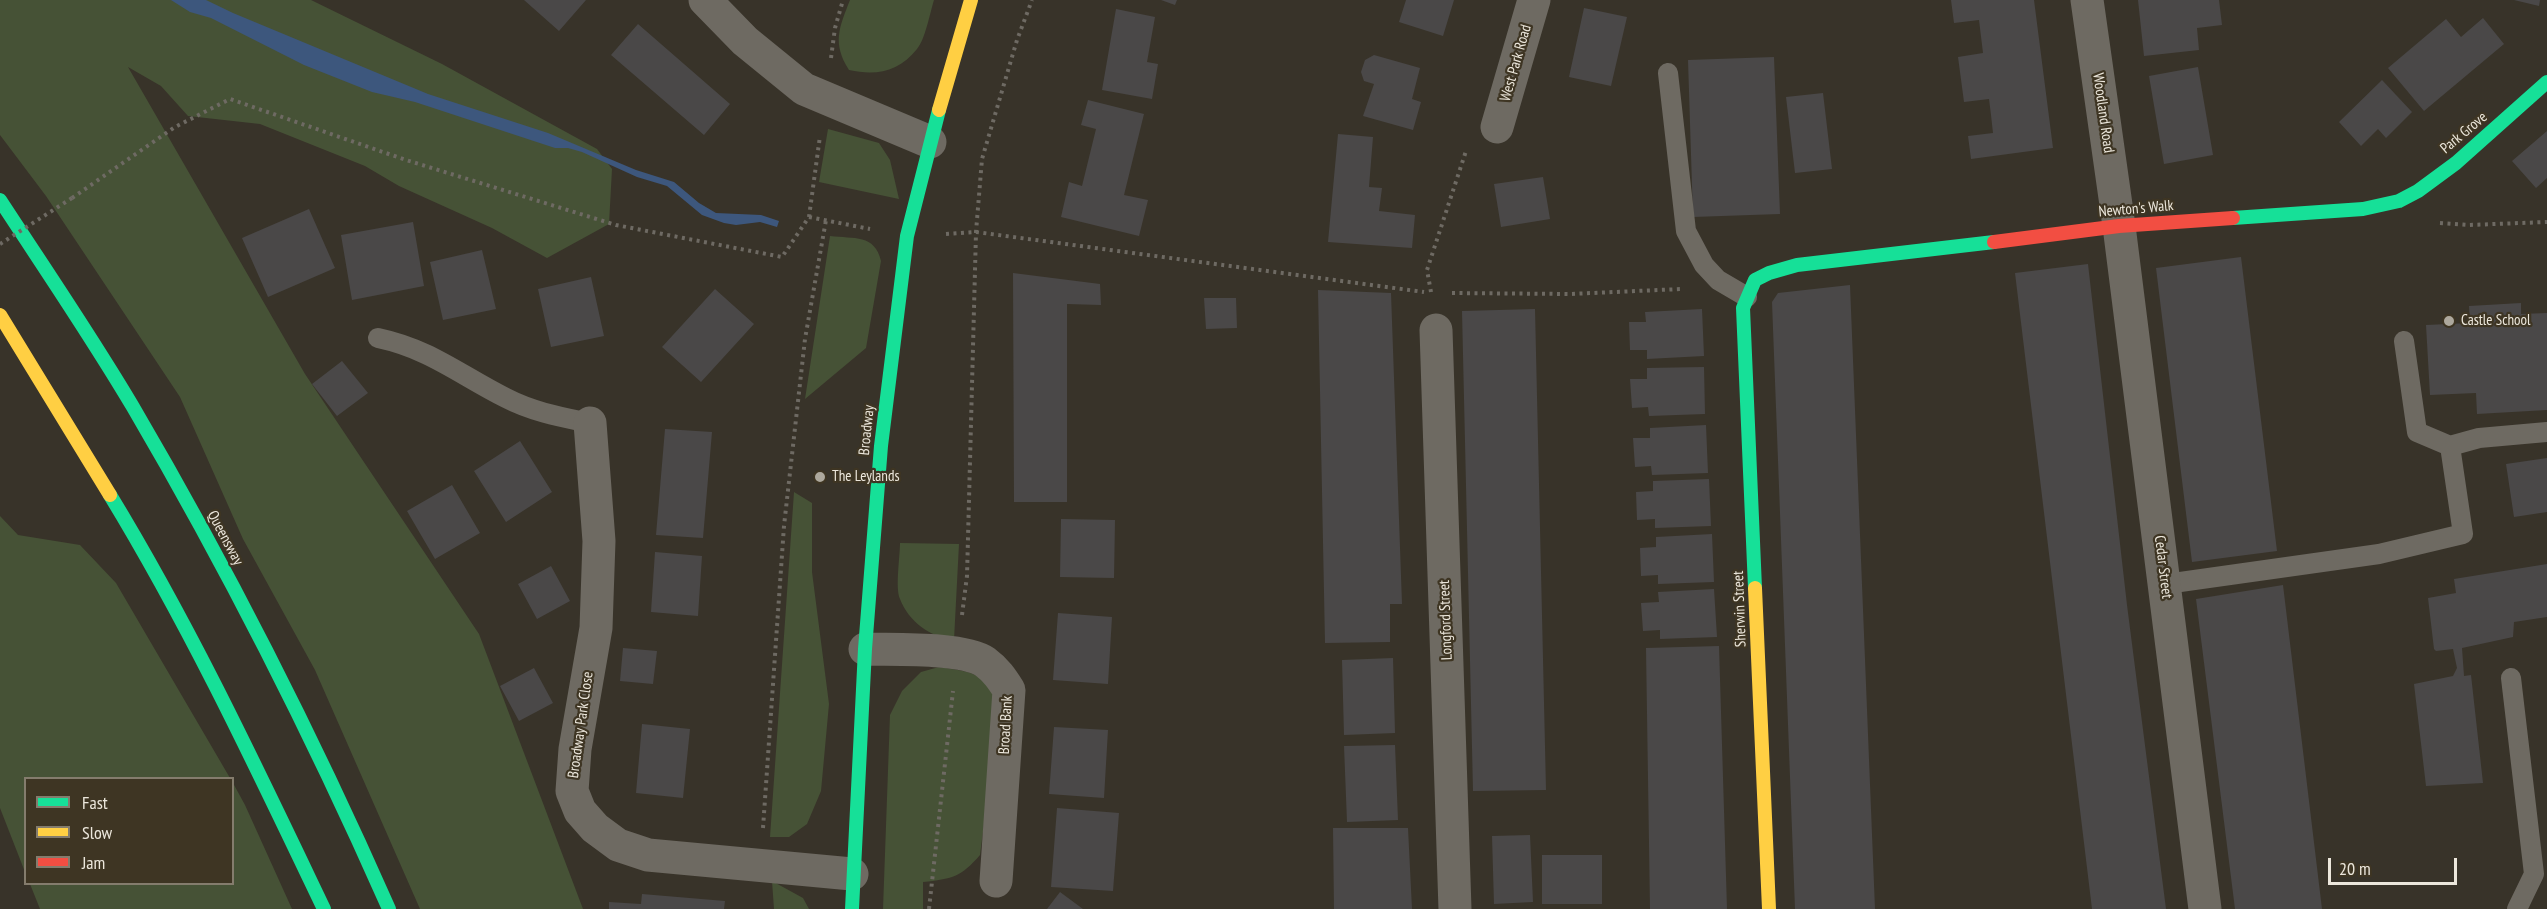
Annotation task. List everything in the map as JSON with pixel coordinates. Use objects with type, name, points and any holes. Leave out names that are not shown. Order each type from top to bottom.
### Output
[{"type":"main road","name":"Broadway","points":[[852,909],[865,649],[881,446],[907,236],[930,142],[971,0]]},
{"type":"main road","name":"Park Grove","points":[[2397,202],[2423,187],[2456,161],[2547,82]]},
{"type":"main road","name":"Queensway","points":[[0,200],[90,338],[190,509],[294,702],[389,909]]},
{"type":"main road","name":"Newton's Walk","points":[[1745,302],[1755,280],[1769,273],[1797,265],[1937,250],[2120,226],[2363,209],[2397,202]]},
{"type":"main road","name":"Sherwin Street","points":[[1745,302],[1769,909]]},
{"type":"main road","points":[[0,315],[151,562],[243,738],[324,909]]},
{"type":"street","points":[[705,0],[745,41],[804,89],[930,142]]},
{"type":"street","name":"West Park Road","points":[[1497,127],[1534,0]]},
{"type":"street","name":"Woodland Road","points":[[2087,0],[2120,226]]},
{"type":"street","name":"Cedar Street","points":[[2120,226],[2205,909]]},
{"type":"street","name":"Longford Street","points":[[1436,330],[1455,909]]},
{"type":"street","name":"Broadway Park Close","points":[[590,423],[599,541],[596,617],[575,749],[573,791],[580,811],[595,828],[618,845],[648,855],[852,874]]},
{"type":"street","name":"Broad Bank","points":[[865,649],[925,650],[983,661],[1000,675],[1009,690],[996,881]]},
{"type":"lane","points":[[1668,73],[1686,231],[1704,265],[1745,302]]},
{"type":"lane","points":[[378,338],[406,344],[438,358],[507,399],[537,411],[590,423]]},
{"type":"lane","points":[[2404,341],[2417,432],[2450,446],[2479,438],[2547,432]]},
{"type":"lane","points":[[2166,584],[2379,554],[2463,534],[2450,446]]},
{"type":"lane","points":[[2511,678],[2539,854],[2534,874],[2517,909]]},
{"type":"path","points":[[929,909],[967,576],[976,232],[981,159],[1017,40],[1032,0]]},
{"type":"path","points":[[0,244],[176,127],[230,99],[406,160],[616,225],[782,256],[809,217],[907,236],[976,232],[1431,293],[1570,294],[1683,289]]},
{"type":"path","points":[[1431,293],[1427,270],[1467,148],[1497,127]]},
{"type":"path","points":[[2397,202],[2427,223],[2469,225],[2547,222]]},
{"type":"path","points":[[761,866],[784,526],[805,339],[826,220]]},
{"type":"green space","points":[[0,0],[311,0],[442,64],[597,149],[612,169],[609,224],[547,258],[492,228],[399,186],[365,166],[260,124],[188,116],[161,86],[128,67],[305,374],[479,634],[583,909],[420,909],[315,670],[243,539],[180,397],[46,196],[0,135]]},
{"type":"green space","points":[[850,0],[934,0],[922,39],[910,57],[903,63],[886,70],[859,72],[849,70],[840,52],[840,27]]},
{"type":"green space","points":[[828,129],[879,143],[890,160],[899,199],[819,182]]},
{"type":"green space","points":[[830,236],[855,238],[869,242],[878,252],[881,261],[866,348],[805,399]]},
{"type":"green space","points":[[794,492],[812,503],[812,572],[829,704],[821,791],[807,824],[789,837],[770,837]]},
{"type":"green space","points":[[0,516],[18,535],[80,545],[116,583],[229,777],[24,777],[24,869],[0,808]]},
{"type":"green space","points":[[900,543],[959,544],[954,640],[937,636],[921,627],[904,607],[898,588]]},
{"type":"green space","points":[[939,667],[970,673],[983,680],[994,695],[999,707],[980,855],[955,876],[923,882],[923,909],[883,909],[890,715],[902,691],[921,672]]},
{"type":"green space","points":[[234,785],[292,909],[40,909],[30,885],[234,885]]},
{"type":"green space","points":[[772,881],[803,898],[809,909],[774,909]]},
{"type":"water","points":[[171,0],[206,0],[428,94],[548,133],[636,170],[674,182],[699,203],[716,213],[761,215],[779,221],[777,227],[760,222],[736,225],[724,223],[702,215],[667,186],[637,177],[582,152],[568,148],[555,148],[415,102],[372,92],[304,65],[211,18],[190,12]]},
{"type":"building","points":[[524,0],[586,0],[559,31]]},
{"type":"building","points":[[1161,0],[1177,0],[1175,5]]},
{"type":"building","points":[[1406,0],[1454,0],[1443,36],[1399,22]]},
{"type":"building","points":[[1951,0],[2034,0],[2053,148],[1971,159],[1968,136],[1993,133],[1989,99],[1964,102],[1958,57],[1983,53],[1979,20],[1954,23]]},
{"type":"building","points":[[2138,0],[2219,0],[2222,25],[2197,28],[2199,50],[2144,56]]},
{"type":"building","points":[[2514,0],[2540,0],[2539,6]]},
{"type":"building","points":[[1584,8],[1627,17],[1611,86],[1569,77]]},
{"type":"building","points":[[1116,9],[1155,17],[1147,62],[1158,64],[1152,99],[1102,90]]},
{"type":"building","points":[[2483,18],[2504,44],[2424,111],[2388,68],[2446,19],[2461,37]]},
{"type":"building","points":[[638,24],[730,104],[704,135],[611,55]]},
{"type":"building","points":[[1374,55],[1420,68],[1412,99],[1421,102],[1413,130],[1363,116],[1374,84],[1364,81],[1361,72],[1365,60]]},
{"type":"building","points":[[1774,57],[1780,214],[1693,217],[1688,60]]},
{"type":"building","points":[[2198,67],[2213,155],[2164,164],[2149,76]]},
{"type":"building","points":[[2382,80],[2412,112],[2386,138],[2378,129],[2361,146],[2339,122]]},
{"type":"building","points":[[1823,93],[1832,169],[1795,173],[1786,97]]},
{"type":"building","points":[[1088,100],[1144,114],[1124,195],[1148,200],[1139,236],[1061,217],[1069,182],[1082,186],[1096,129],[1081,125]]},
{"type":"building","points":[[2547,131],[2547,178],[2536,188],[2512,161]]},
{"type":"building","points":[[1338,134],[1373,137],[1369,187],[1382,188],[1379,211],[1415,215],[1412,248],[1328,242]]},
{"type":"building","points":[[1543,177],[1550,219],[1501,227],[1494,184]]},
{"type":"building","points":[[309,209],[335,268],[268,297],[242,238]]},
{"type":"building","points":[[413,222],[424,286],[352,300],[341,235]]},
{"type":"building","points":[[482,250],[496,309],[443,320],[430,262]]},
{"type":"building","points":[[2241,257],[2277,551],[2192,562],[2156,268]]},
{"type":"building","points":[[2088,264],[2127,605],[2166,909],[2092,909],[2015,273]]},
{"type":"building","points":[[1013,273],[1100,284],[1101,305],[1067,304],[1067,502],[1014,502]]},
{"type":"building","points":[[591,277],[604,336],[551,347],[538,289]]},
{"type":"building","points":[[1850,285],[1875,909],[1795,909],[1772,302],[1778,293]]},
{"type":"building","points":[[715,289],[754,324],[701,382],[662,347]]},
{"type":"building","points":[[1318,290],[1391,293],[1402,604],[1390,604],[1390,642],[1325,643]]},
{"type":"building","points":[[1204,298],[1236,298],[1237,328],[1206,329]]},
{"type":"building","points":[[2521,303],[2521,314],[2547,313],[2547,410],[2477,414],[2476,393],[2430,395],[2426,325],[2470,323],[2469,306]]},
{"type":"building","points":[[1535,309],[1546,790],[1473,791],[1462,311]]},
{"type":"building","points":[[1702,309],[1704,356],[1647,359],[1647,350],[1630,350],[1629,322],[1646,322],[1645,312]]},
{"type":"building","points":[[342,361],[368,393],[337,416],[312,384]]},
{"type":"building","points":[[1704,367],[1705,414],[1649,416],[1648,407],[1632,408],[1630,379],[1647,379],[1647,368]]},
{"type":"building","points":[[1706,425],[1708,473],[1652,475],[1651,466],[1635,467],[1633,438],[1650,438],[1650,428]]},
{"type":"building","points":[[665,429],[712,432],[703,538],[656,535]]},
{"type":"building","points":[[520,441],[552,492],[506,522],[474,471]]},
{"type":"building","points":[[2547,458],[2547,512],[2514,517],[2506,464]]},
{"type":"building","points":[[1709,479],[1711,526],[1655,528],[1655,519],[1637,520],[1636,492],[1653,491],[1653,481]]},
{"type":"building","points":[[452,485],[480,533],[435,559],[407,511]]},
{"type":"building","points":[[1061,519],[1115,520],[1114,578],[1060,577]]},
{"type":"building","points":[[1712,534],[1714,582],[1658,584],[1658,575],[1641,576],[1640,548],[1656,547],[1656,537]]},
{"type":"building","points":[[655,552],[702,556],[698,616],[651,612]]},
{"type":"building","points":[[2547,564],[2547,617],[2514,622],[2513,637],[2462,648],[2464,676],[2471,675],[2483,783],[2426,786],[2414,684],[2453,676],[2457,668],[2453,649],[2436,651],[2434,649],[2428,598],[2456,593],[2454,579]]},
{"type":"building","points":[[551,566],[570,601],[537,619],[518,584]]},
{"type":"building","points":[[2283,585],[2322,909],[2235,909],[2196,599]]},
{"type":"building","points":[[1714,589],[1717,637],[1660,639],[1660,630],[1643,631],[1641,603],[1659,602],[1658,592]]},
{"type":"building","points":[[1058,613],[1112,617],[1108,684],[1053,680]]},
{"type":"building","points":[[1719,646],[1727,909],[1650,909],[1646,648]]},
{"type":"building","points":[[623,648],[657,651],[653,684],[620,681]]},
{"type":"building","points":[[1393,658],[1395,733],[1344,735],[1342,660]]},
{"type":"building","points":[[534,668],[553,703],[519,721],[500,686]]},
{"type":"building","points":[[642,724],[690,729],[683,798],[636,793]]},
{"type":"building","points":[[1054,727],[1108,730],[1104,798],[1049,794]]},
{"type":"building","points":[[1395,745],[1398,820],[1347,822],[1344,746]]},
{"type":"building","points":[[1057,808],[1119,813],[1113,891],[1051,887]]},
{"type":"building","points":[[1333,828],[1408,828],[1412,909],[1334,909]]},
{"type":"building","points":[[1530,835],[1533,902],[1494,904],[1492,836]]},
{"type":"building","points":[[1542,855],[1602,855],[1602,904],[1542,904]]},
{"type":"building","points":[[1060,892],[1083,909],[1047,909]]},
{"type":"building","points":[[642,894],[725,901],[724,909],[609,909],[609,902],[641,904]]},
{"type":"traffic: fast","points":[[2233,218],[2363,209],[2399,201],[2418,191],[2456,163],[2547,82]]},
{"type":"traffic: fast","points":[[852,909],[865,649],[881,446],[907,236],[939,110]]},
{"type":"traffic: fast","points":[[0,200],[84,328],[168,468],[236,592],[300,717],[389,909]]},
{"type":"traffic: fast","points":[[1755,588],[1743,308],[1755,280],[1769,273],[1797,265],[1994,242]]},
{"type":"traffic: fast","points":[[110,495],[196,648],[324,909]]},
{"type":"traffic: slow","points":[[939,110],[971,0]]},
{"type":"traffic: slow","points":[[0,315],[110,495]]},
{"type":"traffic: slow","points":[[1755,588],[1769,909]]},
{"type":"traffic: jam","points":[[1994,242],[2119,226],[2233,218]]},
{"type":"place","name":"Castle School","points":[[2449,321]]},
{"type":"place","name":"The Leylands","points":[[820,477]]}]
